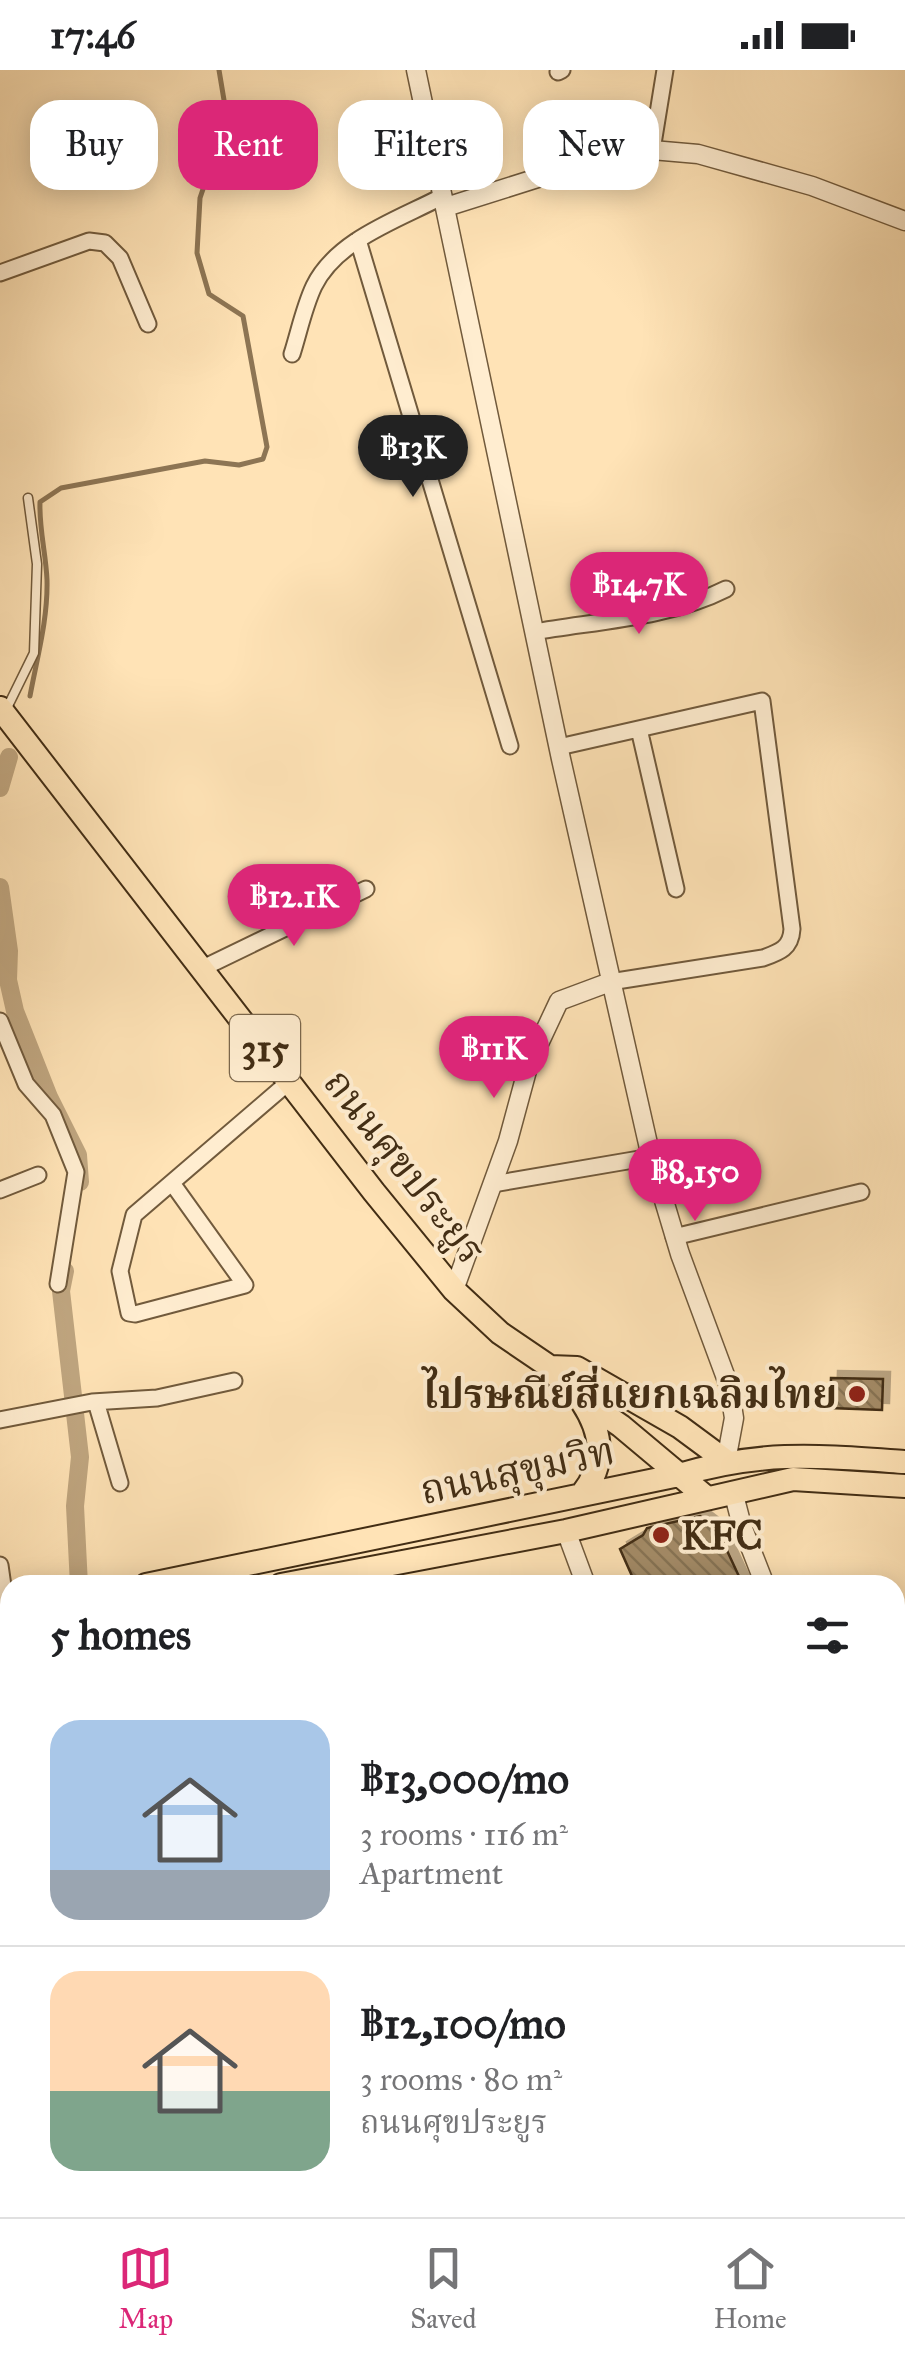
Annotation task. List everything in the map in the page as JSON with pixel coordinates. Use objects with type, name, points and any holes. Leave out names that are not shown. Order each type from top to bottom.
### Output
[{"type":"main road","name":"ถนนศุขประยูร","points":[[2,715],[454,1290],[500,1334],[550,1367],[566,1388],[622,1426],[707,1498]]},
{"type":"main road","name":"ถนนศุขประยูร","points":[[550,1367],[577,1368],[680,1427],[726,1461]]},
{"type":"main road","points":[[578,1397],[596,1428],[600,1454],[599,1468],[582,1494]]},
{"type":"main road","name":"ถนนสุขุมวิท","points":[[194,1575],[679,1475],[726,1461],[792,1454],[905,1462]]},
{"type":"main road","points":[[726,1461],[733,1491]]},
{"type":"main road","name":"ถนนสุขุมวิท","points":[[334,1575],[566,1531],[793,1479],[905,1486]]},
{"type":"street","points":[[416,70],[650,1157],[674,1237],[729,1386],[734,1418],[726,1461]]},
{"type":"street","points":[[659,110],[666,70]]},
{"type":"street","points":[[659,151],[718,160],[812,186],[905,221]]},
{"type":"street","points":[[292,354],[314,286],[326,267],[358,240],[444,201],[523,179]]},
{"type":"street","points":[[358,240],[510,746]]},
{"type":"street","points":[[0,273],[90,241],[105,243],[120,258],[148,324]]},
{"type":"street","points":[[534,632],[662,610],[705,600],[726,589]]},
{"type":"street","points":[[454,1290],[508,1141],[528,1068],[559,1001],[610,982],[763,958],[780,952],[791,941],[762,702],[559,748]]},
{"type":"street","points":[[639,729],[676,889]]},
{"type":"street","points":[[203,968],[366,889]]},
{"type":"street","points":[[0,1021],[26,1084],[53,1116],[76,1172],[58,1284]]},
{"type":"street","points":[[172,1183],[245,1285],[129,1313],[120,1271],[134,1216],[172,1183],[290,1081]]},
{"type":"street","points":[[493,1184],[650,1157]]},
{"type":"street","points":[[0,1190],[38,1175]]},
{"type":"street","points":[[674,1237],[861,1192]]},
{"type":"street","points":[[0,1420],[94,1402],[157,1398],[234,1381]]},
{"type":"street","points":[[94,1402],[120,1483]]},
{"type":"street","points":[[733,1491],[762,1575]]},
{"type":"street","points":[[566,1531],[582,1575]]},
{"type":"lane","points":[[2,715],[34,653],[37,564],[28,498]]},
{"type":"building","name":"ไปรษณีย์สี่แยกเฉลิมไทย","points":[[831,1378],[883,1379],[882,1410],[830,1408]]},
{"type":"building","points":[[700,1516],[717,1529],[738,1575],[632,1575],[620,1549],[643,1535],[647,1528]]},
{"type":"waterway","points":[[30,696],[47,595],[40,502],[61,488],[205,461],[239,465],[263,459],[267,447],[243,316],[209,294],[197,253],[200,198],[227,118],[219,70]]},
{"type":"waterway","points":[[0,788],[9,757]]},
{"type":"waterway","points":[[0,887],[9,951],[8,980],[15,1011],[49,1097],[78,1155],[80,1182]]},
{"type":"waterway","points":[[65,1271],[61,1291],[80,1457],[75,1506],[78,1575]]},
{"type":"place","name":"ไปรษณีย์สี่แยกเฉลิมไทย","points":[[857,1394]]},
{"type":"place","name":"KFC","points":[[661,1535]]}]
